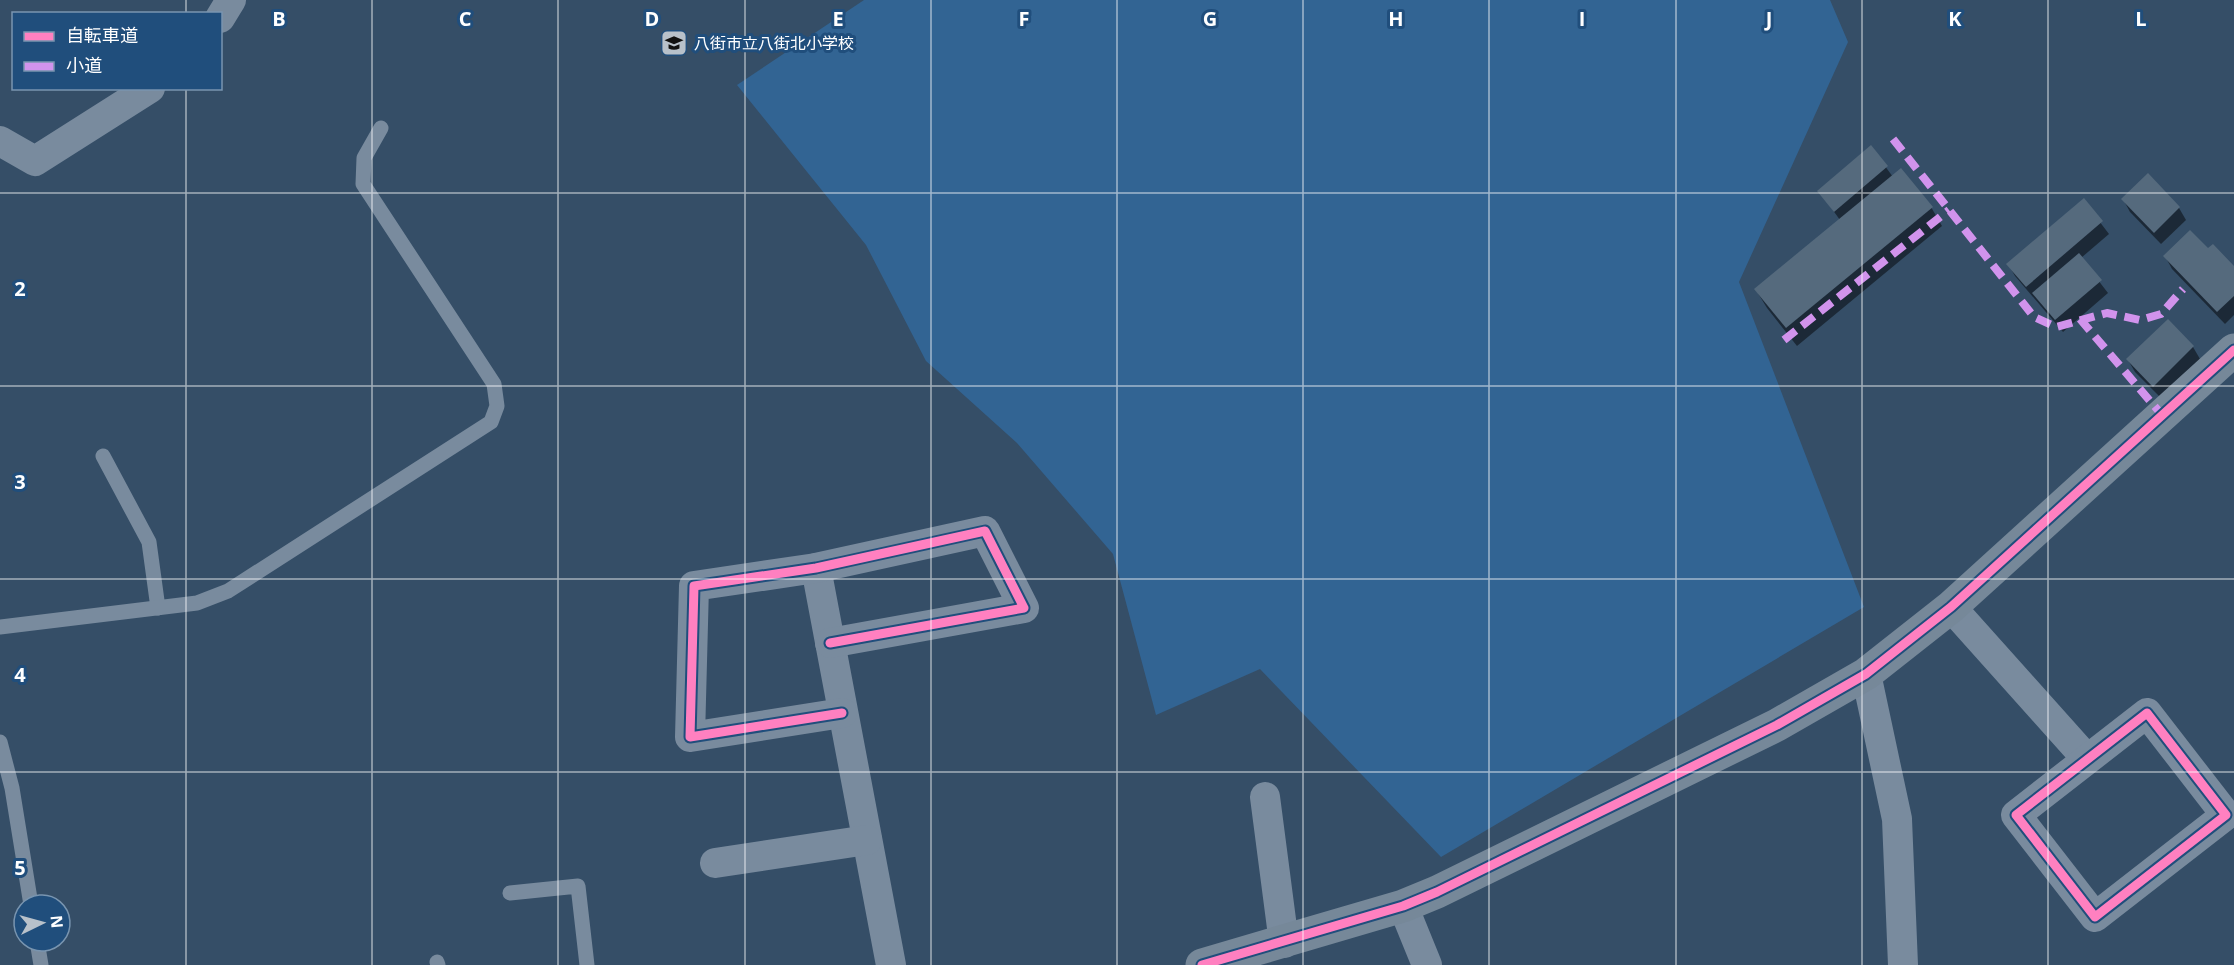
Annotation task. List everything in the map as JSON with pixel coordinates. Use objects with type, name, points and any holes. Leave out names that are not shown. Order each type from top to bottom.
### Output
[{"type":"street","points":[[222,15],[231,0]]},
{"type":"street","points":[[0,141],[35,161],[147,90]]},
{"type":"street","points":[[1205,965],[1403,906],[1777,725],[1866,674],[1951,607],[2234,350]]},
{"type":"street","points":[[830,643],[1024,608],[985,531],[816,568],[694,586],[690,737],[842,713]]},
{"type":"street","points":[[816,568],[891,965]]},
{"type":"street","points":[[1951,607],[2087,759]]},
{"type":"street","points":[[1866,674],[1897,819],[1903,965]]},
{"type":"street","points":[[2147,713],[2226,815],[2095,917],[2016,815],[2087,759],[2147,713]]},
{"type":"street","points":[[1265,797],[1284,943]]},
{"type":"street","points":[[715,863],[867,840]]},
{"type":"street","points":[[1403,906],[1427,965]]},
{"type":"lane","points":[[0,627],[197,603],[228,591],[491,422],[497,406],[494,384],[363,184],[364,158],[381,128]]},
{"type":"lane","points":[[103,456],[149,542],[158,608]]},
{"type":"lane","points":[[0,742],[12,788],[29,893]]},
{"type":"lane","points":[[510,893],[578,886],[587,965]]},
{"type":"shaded area","points":[[864,0],[1830,0],[1848,42],[1739,282],[1864,607],[1441,857],[1260,669],[1156,715],[1113,554],[1017,443],[926,361],[866,245],[737,85]]},
{"type":"building","points":[[1871,145],[1888,166],[1834,212],[1817,191]]},
{"type":"building","points":[[1901,168],[1933,207],[1786,328],[1754,289]]},
{"type":"building","points":[[2148,173],[2180,207],[2154,233],[2121,199]]},
{"type":"building","points":[[2084,198],[2103,221],[2026,287],[2006,264]]},
{"type":"building","points":[[2190,230],[2208,248],[2213,244],[2234,266],[2234,296],[2217,312],[2163,256]]},
{"type":"building","points":[[2079,253],[2102,280],[2055,320],[2032,293]]},
{"type":"building","points":[[2168,319],[2194,346],[2153,387],[2126,359]]},
{"type":"marked path","points":[[1893,139],[2034,317],[2056,327],[2107,313],[2140,320],[2161,314],[2183,289]]},
{"type":"marked path","points":[[1784,340],[1949,210]]},
{"type":"marked path","points":[[2080,319],[2162,415]]},
{"type":"cycle path","points":[[1202,965],[1403,906],[1437,892],[1777,725],[1866,674],[1951,607],[2234,350]]},
{"type":"cycle path","points":[[830,643],[1024,608],[985,531],[816,568],[694,586],[690,737],[842,713]]},
{"type":"cycle path","points":[[2147,713],[2226,815],[2095,917],[2016,815],[2147,713]]},
{"type":"place","name":"八街市立八街北小学校","points":[[674,43]]}]
